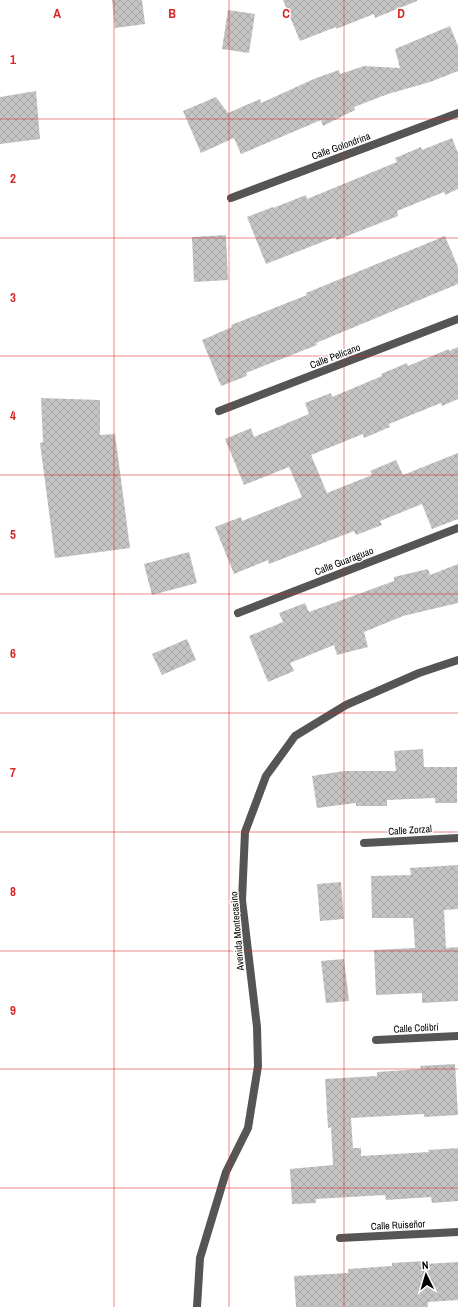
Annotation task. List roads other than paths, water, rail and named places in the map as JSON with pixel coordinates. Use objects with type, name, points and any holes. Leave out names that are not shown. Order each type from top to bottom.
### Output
[{"type":"street","name":"Calle Golondrina","points":[[231,198],[458,113]]},
{"type":"street","name":"Calle Pelícano","points":[[219,411],[458,319]]},
{"type":"street","name":"Calle Guaraguao","points":[[238,613],[458,528]]},
{"type":"street","name":"Avenida Montecasino","points":[[197,1307],[200,1258],[226,1172],[248,1128],[258,1066],[257,1027],[242,900],[245,832],[266,776],[295,736],[346,706],[419,674],[458,660]]},
{"type":"street","name":"Calle Zorzal","points":[[364,843],[458,838]]},
{"type":"street","name":"Calle Colibrí","points":[[376,1040],[458,1036]]},
{"type":"street","name":"Calle Ruiseñor","points":[[340,1238],[458,1232]]}]
